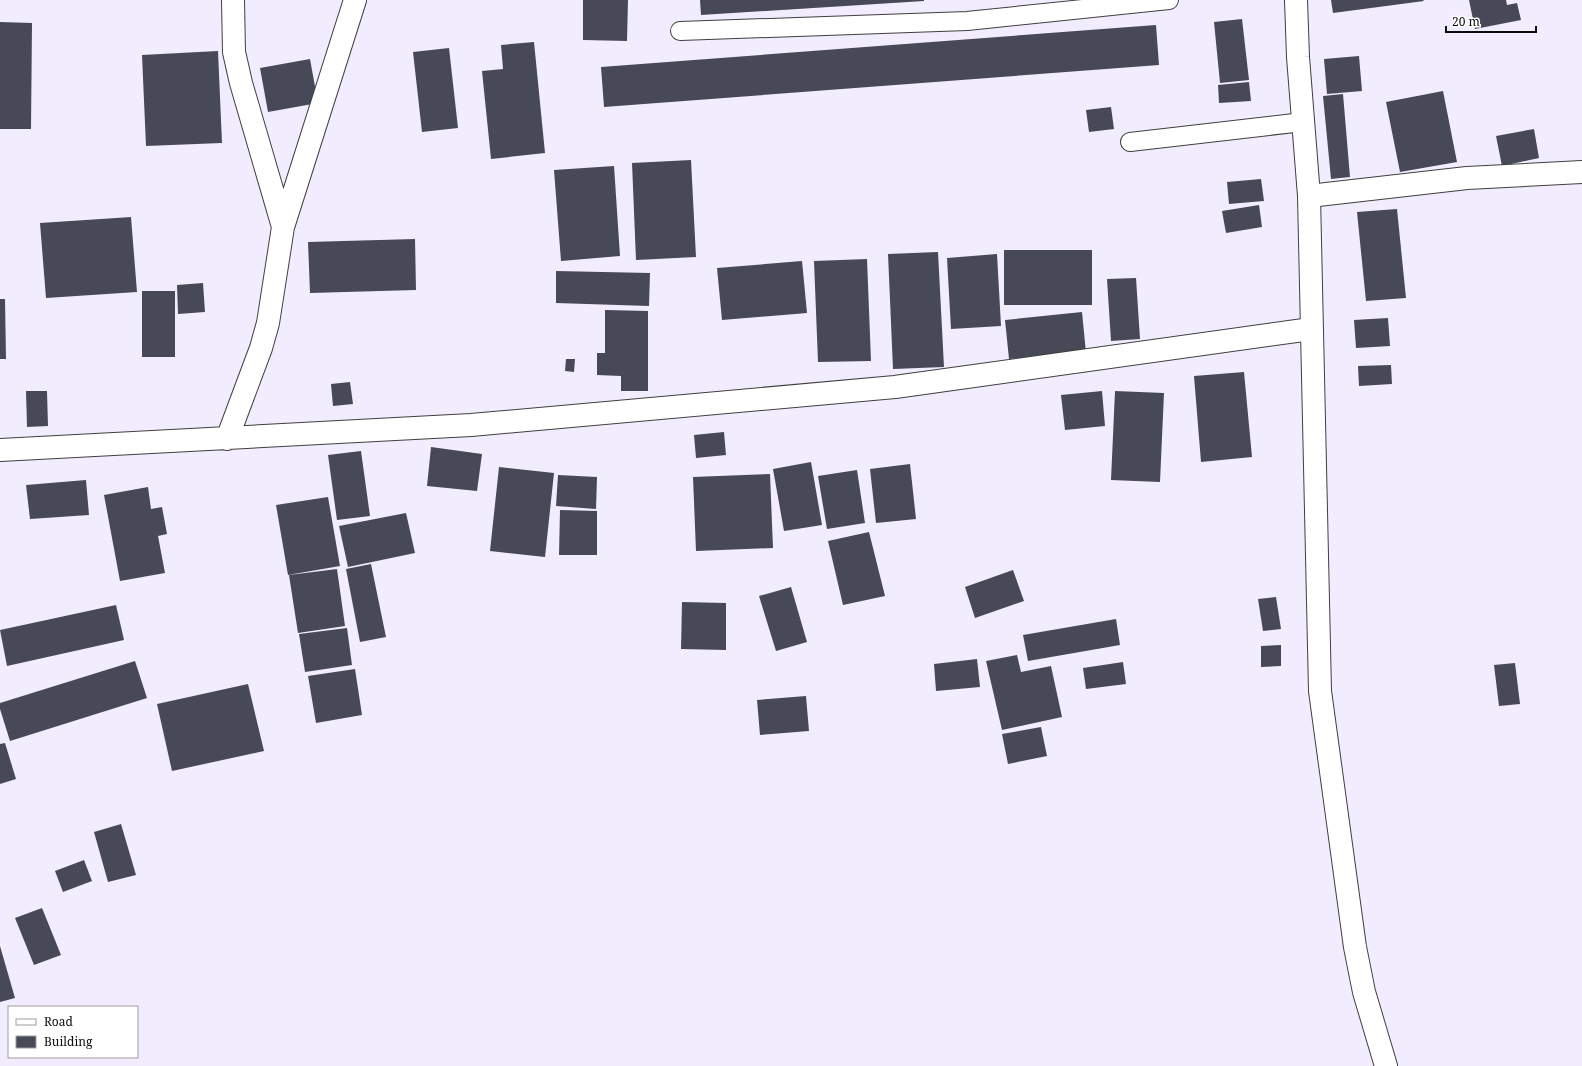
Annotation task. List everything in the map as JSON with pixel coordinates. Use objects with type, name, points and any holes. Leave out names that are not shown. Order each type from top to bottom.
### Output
[{"type":"street","points":[[233,0],[234,52],[240,83],[284,226]]},
{"type":"street","points":[[227,439],[268,323],[284,226],[355,0]]},
{"type":"street","points":[[1296,0],[1303,122],[1310,196],[1311,329],[1320,691],[1355,946],[1364,992],[1386,1066]]},
{"type":"street","points":[[1310,196],[1467,178],[1582,172]]},
{"type":"street","points":[[0,450],[471,426],[895,386],[1311,329]]},
{"type":"lane","points":[[680,31],[968,21],[1169,0]]},
{"type":"lane","points":[[1130,142],[1303,122]]},
{"type":"building","points":[[583,0],[628,0],[627,41],[583,40]]},
{"type":"building","points":[[700,0],[924,0],[924,1],[701,15]]},
{"type":"building","points":[[1331,0],[1423,0],[1424,1],[1333,13]]},
{"type":"building","points":[[1469,0],[1506,0],[1507,5],[1517,3],[1521,20],[1475,29]]},
{"type":"building","points":[[1242,19],[1249,80],[1220,83],[1214,22]]},
{"type":"building","points":[[0,22],[32,23],[31,129],[0,129]]},
{"type":"building","points":[[1156,25],[1159,65],[604,107],[601,67]]},
{"type":"building","points":[[534,42],[545,153],[491,159],[482,71],[503,69],[501,45]]},
{"type":"building","points":[[449,48],[458,128],[422,132],[413,52]]},
{"type":"building","points":[[218,51],[222,143],[146,146],[142,55]]},
{"type":"building","points":[[1359,56],[1362,91],[1327,94],[1324,59]]},
{"type":"building","points":[[310,59],[318,103],[268,112],[260,68]]},
{"type":"building","points":[[1249,82],[1251,101],[1219,103],[1218,85]]},
{"type":"building","points":[[1443,91],[1457,162],[1400,172],[1386,102]]},
{"type":"building","points":[[1343,94],[1350,177],[1331,179],[1323,96]]},
{"type":"building","points":[[1111,107],[1114,129],[1089,132],[1086,110]]},
{"type":"building","points":[[1534,129],[1539,158],[1502,166],[1496,136]]},
{"type":"building","points":[[691,160],[696,257],[636,260],[632,163]]},
{"type":"building","points":[[614,166],[620,256],[561,261],[554,170]]},
{"type":"building","points":[[1261,179],[1264,201],[1229,204],[1227,182]]},
{"type":"building","points":[[1259,205],[1262,227],[1226,233],[1222,211]]},
{"type":"building","points":[[1397,209],[1406,298],[1366,301],[1357,212]]},
{"type":"building","points":[[131,217],[137,292],[46,298],[40,223]]},
{"type":"building","points":[[415,239],[416,290],[310,293],[308,242]]},
{"type":"building","points":[[1004,250],[1092,250],[1092,305],[1004,305]]},
{"type":"building","points":[[938,252],[944,367],[893,369],[888,254]]},
{"type":"building","points":[[997,254],[1001,326],[951,329],[947,258]]},
{"type":"building","points":[[867,259],[871,361],[818,362],[814,261]]},
{"type":"building","points":[[802,261],[807,313],[722,320],[717,268]]},
{"type":"building","points":[[556,271],[650,273],[649,306],[556,303]]},
{"type":"building","points":[[1136,278],[1140,339],[1111,341],[1107,279]]},
{"type":"building","points":[[203,283],[205,312],[178,314],[177,285]]},
{"type":"building","points":[[142,291],[175,291],[175,357],[142,357]]},
{"type":"building","points":[[0,299],[5,299],[6,359],[0,359]]},
{"type":"building","points":[[605,310],[648,311],[648,391],[621,391],[621,376],[597,375],[597,353],[605,353]]},
{"type":"building","points":[[1082,312],[1086,353],[1009,359],[1005,320]]},
{"type":"building","points":[[1388,318],[1390,346],[1356,348],[1354,320]]},
{"type":"building","points":[[566,359],[575,359],[574,372],[565,371]]},
{"type":"building","points":[[1391,365],[1392,384],[1359,386],[1358,366]]},
{"type":"building","points":[[1244,372],[1252,457],[1201,462],[1194,376]]},
{"type":"building","points":[[350,382],[353,404],[333,406],[331,384]]},
{"type":"building","points":[[26,391],[47,391],[48,426],[27,427]]},
{"type":"building","points":[[1102,391],[1105,426],[1065,430],[1061,395]]},
{"type":"building","points":[[1115,391],[1164,393],[1160,482],[1111,480]]},
{"type":"building","points":[[724,432],[726,455],[696,458],[694,435]]},
{"type":"building","points":[[431,447],[482,454],[477,491],[427,486]]},
{"type":"building","points":[[361,451],[370,516],[337,520],[328,455]]},
{"type":"building","points":[[811,462],[822,525],[784,531],[773,469]]},
{"type":"building","points":[[910,464],[916,519],[876,523],[870,469]]},
{"type":"building","points":[[499,467],[554,473],[545,557],[490,551]]},
{"type":"building","points":[[857,470],[865,523],[827,529],[818,476]]},
{"type":"building","points":[[770,474],[773,548],[696,551],[693,477]]},
{"type":"building","points":[[558,475],[597,477],[596,509],[556,506]]},
{"type":"building","points":[[86,480],[89,515],[30,519],[26,485]]},
{"type":"building","points":[[148,487],[151,509],[162,507],[167,534],[158,536],[165,573],[120,581],[104,495]]},
{"type":"building","points":[[328,497],[340,566],[288,575],[276,505]]},
{"type":"building","points":[[560,510],[597,511],[597,555],[559,555]]},
{"type":"building","points":[[406,513],[415,553],[348,567],[339,526]]},
{"type":"building","points":[[869,532],[885,596],[843,605],[828,541]]},
{"type":"building","points":[[371,564],[386,637],[360,642],[346,569]]},
{"type":"building","points":[[337,569],[345,626],[298,633],[289,575]]},
{"type":"building","points":[[1013,570],[1024,601],[975,618],[965,587]]},
{"type":"building","points":[[791,587],[807,642],[776,651],[759,596]]},
{"type":"building","points":[[1276,597],[1281,629],[1263,631],[1258,599]]},
{"type":"building","points":[[682,602],[726,603],[726,650],[681,649]]},
{"type":"building","points":[[116,605],[124,640],[7,666],[0,630]]},
{"type":"building","points":[[1116,619],[1120,645],[1028,661],[1023,635]]},
{"type":"building","points":[[347,628],[352,665],[305,672],[299,634]]},
{"type":"building","points":[[1281,645],[1281,666],[1261,667],[1261,646]]},
{"type":"building","points":[[1017,655],[1021,672],[1051,666],[1062,717],[1002,730],[986,661]]},
{"type":"building","points":[[977,659],[980,687],[936,691],[934,664]]},
{"type":"building","points":[[135,661],[147,698],[10,741],[0,709],[0,703]]},
{"type":"building","points":[[1123,662],[1126,684],[1086,689],[1083,668]]},
{"type":"building","points":[[1515,663],[1520,704],[1499,706],[1494,665]]},
{"type":"building","points":[[355,669],[362,715],[316,723],[308,676]]},
{"type":"building","points":[[248,684],[264,751],[172,771],[157,704]]},
{"type":"building","points":[[806,696],[809,731],[760,735],[757,700]]},
{"type":"building","points":[[1041,727],[1047,756],[1008,764],[1002,734]]},
{"type":"building","points":[[5,743],[16,779],[0,784],[0,744]]},
{"type":"building","points":[[121,824],[136,875],[108,882],[94,832]]},
{"type":"building","points":[[84,860],[92,881],[63,892],[55,871]]},
{"type":"building","points":[[42,908],[61,955],[34,965],[15,918]]},
{"type":"building","points":[[0,946],[15,998],[0,1002]]}]
